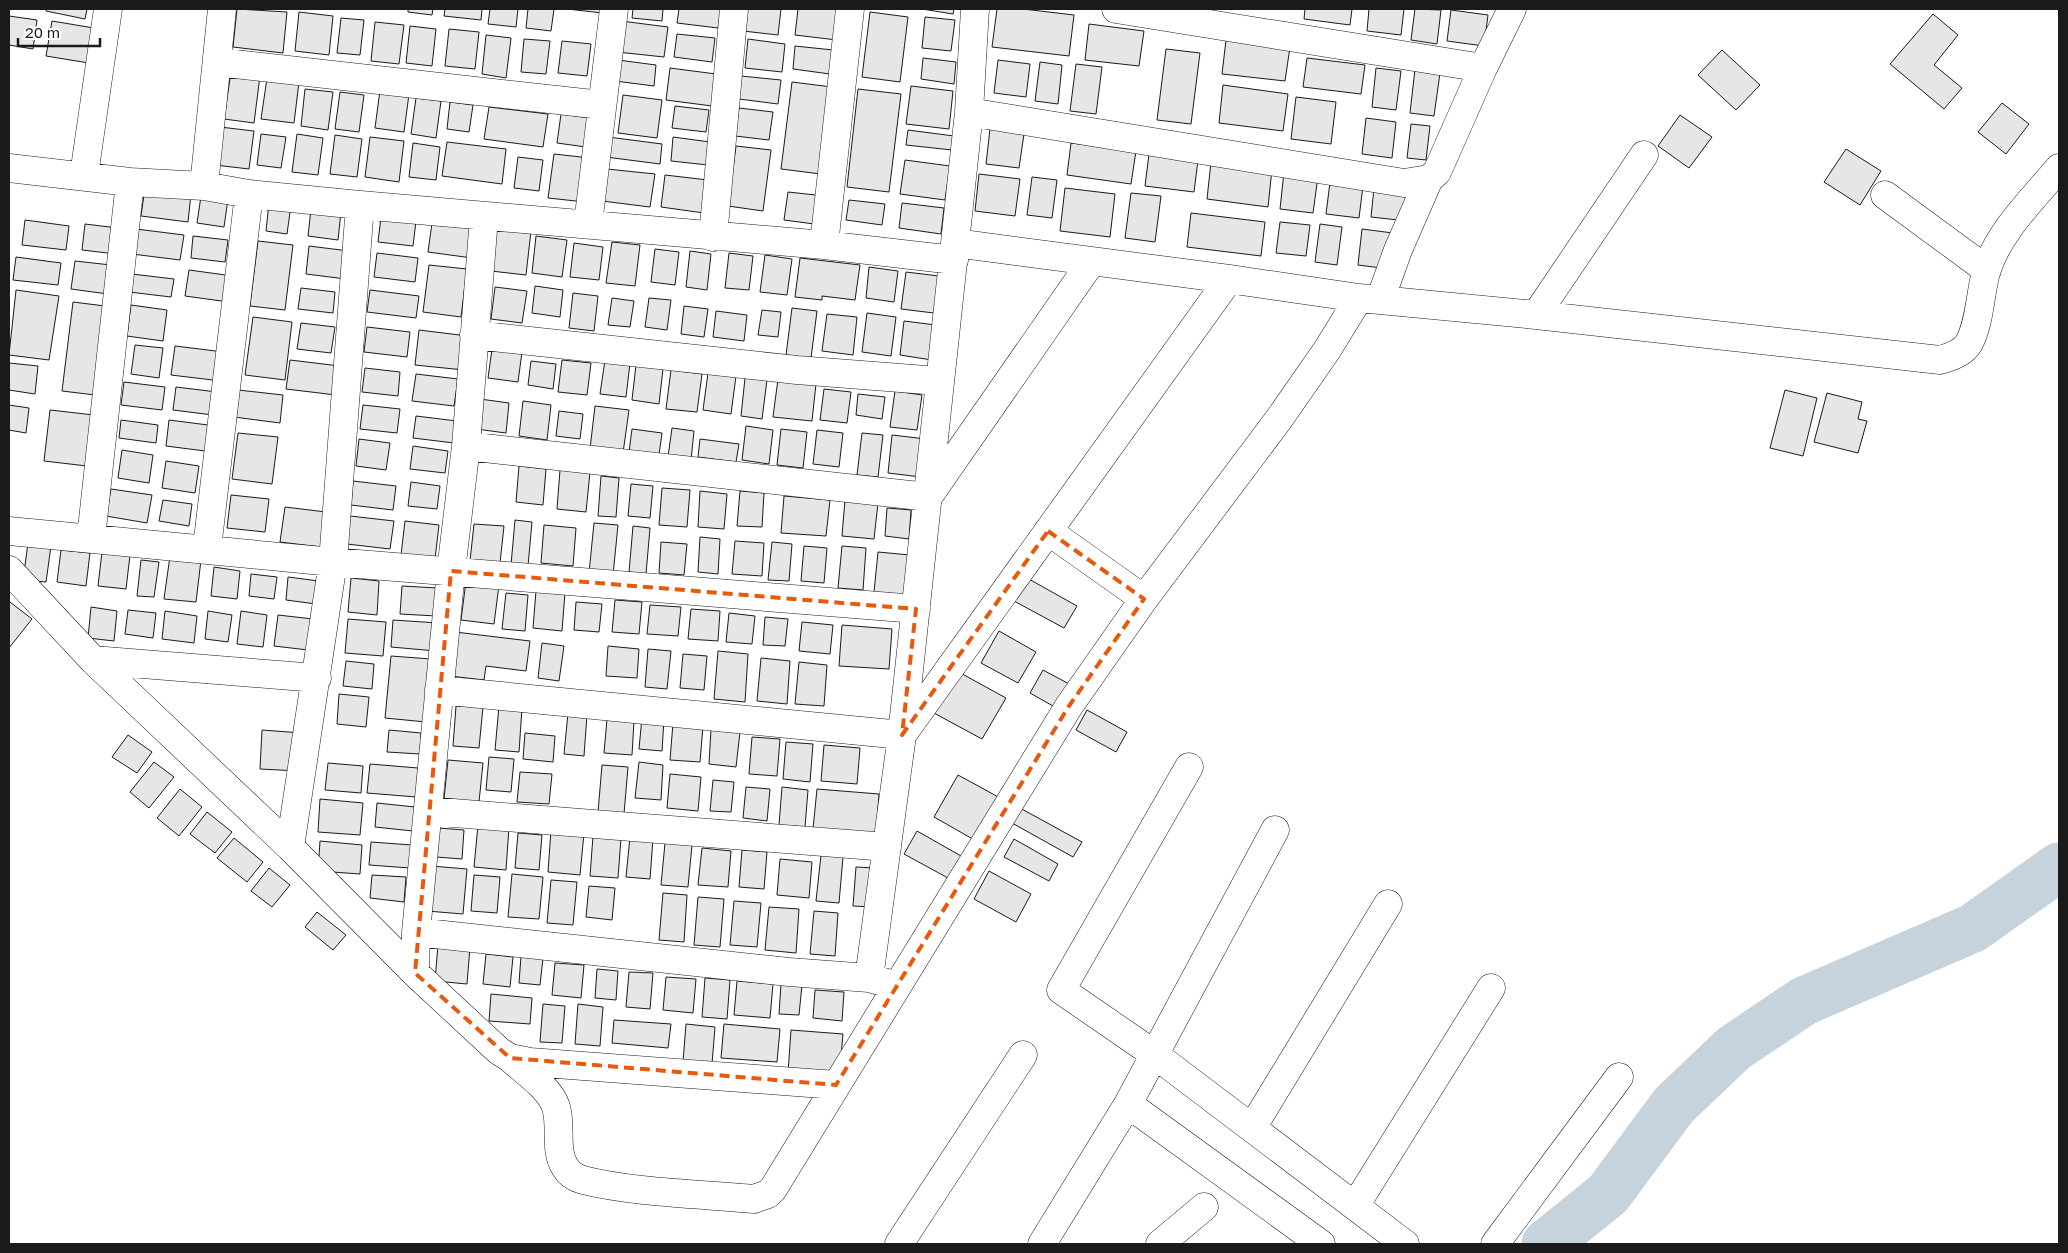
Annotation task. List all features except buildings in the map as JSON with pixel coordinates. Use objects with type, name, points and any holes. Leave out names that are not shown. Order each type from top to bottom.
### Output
[{"type":"street","points":[[84,175],[108,9]]},
{"type":"street","points":[[204,186],[222,9]]},
{"type":"street","points":[[588,224],[614,9]]},
{"type":"street","points":[[713,237],[734,9]]},
{"type":"street","points":[[824,245],[850,9]]},
{"type":"street","points":[[869,978],[902,735],[916,609],[969,112],[975,9]]},
{"type":"street","points":[[1116,9],[1482,68]]},
{"type":"street","points":[[9,570],[93,660],[290,846],[414,973],[466,1022],[510,1058],[554,1101],[558,1117],[560,1155],[564,1166],[570,1174],[582,1179],[608,1183],[708,1195],[754,1198],[768,1194],[773,1189],[1069,706],[1144,599],[1279,419],[1327,350],[1369,299],[1398,250],[1429,179],[1437,172],[1482,68],[1512,9]]},
{"type":"street","points":[[217,62],[602,105]]},
{"type":"street","points":[[969,112],[1404,183],[1429,179]]},
{"type":"street","points":[[1536,314],[1644,155]]},
{"type":"street","points":[[9,168],[84,175],[130,182],[204,186],[249,194],[360,205],[484,217],[588,224],[713,237],[1092,261],[1369,299],[1536,314],[1940,360],[1952,357],[1960,352],[1969,341],[1987,270],[2004,237],[2022,211],[2059,168]]},
{"type":"street","points":[[91,538],[130,182]]},
{"type":"street","points":[[207,548],[249,194]]},
{"type":"street","points":[[1885,195],[1987,270]]},
{"type":"street","points":[[290,846],[317,678],[333,562],[360,205]]},
{"type":"street","points":[[414,973],[416,932],[439,690],[466,446],[484,217]]},
{"type":"street","points":[[928,497],[1092,261]]},
{"type":"street","points":[[902,735],[1229,279]]},
{"type":"street","points":[[474,334],[797,370],[939,381]]},
{"type":"street","points":[[466,446],[928,497]]},
{"type":"street","points":[[9,531],[207,548],[333,562],[916,609]]},
{"type":"street","points":[[1048,531],[1144,599]]},
{"type":"street","points":[[93,660],[317,678]]},
{"type":"street","points":[[439,690],[902,735]]},
{"type":"street","points":[[1190,767],[1061,990],[1154,1054],[1405,1244]]},
{"type":"street","points":[[428,811],[887,848]]},
{"type":"street","points":[[1042,1244],[1128,1104],[1275,830]]},
{"type":"street","points":[[1252,1128],[1388,904]]},
{"type":"street","points":[[416,932],[788,972],[869,978],[898,986]]},
{"type":"street","points":[[1355,1206],[1491,988]]},
{"type":"street","points":[[899,1244],[1023,1055]]},
{"type":"street","points":[[510,1058],[530,1062],[836,1085]]},
{"type":"street","points":[[1495,1244],[1619,1077]]},
{"type":"street","points":[[1128,1104],[1320,1244]]},
{"type":"street","points":[[1160,1244],[1204,1207]]},
{"type":"highlighted area","points":[[1048,531],[1144,599],[1069,706],[836,1085],[510,1058],[415,973],[451,571],[916,609],[902,735]]},
{"type":"waterway","points":[[1546,1244],[1608,1194],[1674,1105],[1734,1048],[1804,1001],[1973,928],[2059,867]]}]
